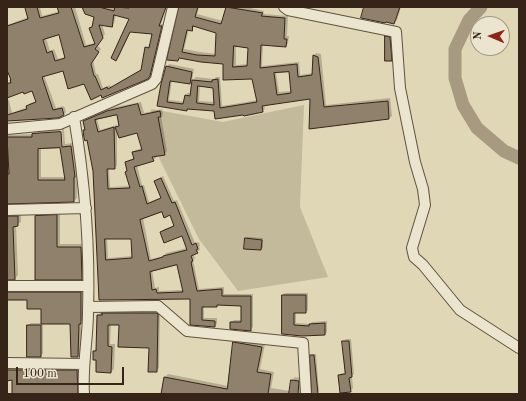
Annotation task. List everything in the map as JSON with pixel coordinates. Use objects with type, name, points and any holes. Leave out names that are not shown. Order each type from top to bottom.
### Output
[{"type":"street","points":[[7,129],[60,124],[152,84],[156,79],[173,7]]},
{"type":"street","points":[[284,7],[288,10],[396,32],[400,88],[415,162],[423,189],[425,205],[412,248],[414,258],[424,265],[460,310],[519,348]]},
{"type":"street","points":[[74,117],[81,155],[88,231],[88,307],[84,364],[84,394]]},
{"type":"street","points":[[7,210],[86,208]]},
{"type":"street","points":[[7,286],[88,286]]},
{"type":"street","points":[[88,307],[158,306],[187,331],[303,343],[306,394]]},
{"type":"street","points":[[7,363],[84,364]]},
{"type":"shaded area","points":[[304,105],[300,207],[328,277],[238,291],[199,239],[159,158],[151,109],[223,122]]},
{"type":"building","points":[[37,7],[40,18],[59,13],[57,7],[71,7],[84,47],[95,44],[89,28],[92,27],[94,17],[85,14],[82,7],[99,7],[114,11],[115,7],[166,7],[159,26],[162,26],[150,76],[148,79],[102,98],[101,95],[91,100],[84,84],[68,89],[63,71],[42,77],[53,110],[62,108],[64,115],[58,118],[7,121],[7,115],[27,109],[26,106],[36,102],[32,91],[24,94],[23,92],[7,98],[7,83],[11,83],[11,80],[7,70],[7,26],[28,19],[25,8]],"holes":[[[114,15],[129,19],[111,58],[116,61],[130,32],[152,34],[149,48],[145,47],[141,70],[108,89],[107,87],[101,90],[94,76],[91,64],[99,52],[95,49],[103,38],[99,25],[112,27]],[[59,35],[65,58],[55,61],[52,51],[47,53],[43,40]]]},
{"type":"building","points":[[179,7],[198,7],[195,17],[221,24],[226,7],[263,13],[261,16],[285,18],[284,39],[287,39],[286,47],[261,45],[260,68],[297,64],[298,77],[312,75],[313,55],[318,57],[324,107],[388,101],[389,119],[309,129],[310,99],[262,106],[263,112],[244,116],[215,119],[214,111],[187,109],[187,111],[157,106],[166,66],[192,72],[190,84],[170,81],[167,102],[183,104],[185,95],[190,96],[192,80],[212,82],[212,80],[218,79],[220,108],[257,102],[252,79],[223,80],[223,64],[179,58],[178,61],[167,60]],"holes":[[[193,26],[216,33],[215,56],[182,52],[187,30],[192,31]],[[234,46],[248,48],[247,66],[233,67]],[[289,72],[291,93],[277,95],[274,73]],[[198,86],[213,88],[214,105],[197,103]]]},
{"type":"building","points":[[364,7],[400,7],[394,24],[361,18]]},
{"type":"building","points":[[385,36],[390,37],[392,61],[385,61]]},
{"type":"building","points":[[138,104],[141,115],[160,111],[161,117],[158,117],[165,155],[152,157],[154,161],[134,167],[140,187],[142,186],[147,204],[161,198],[154,181],[161,178],[172,203],[175,202],[192,245],[196,243],[198,249],[196,250],[198,253],[191,256],[197,291],[222,289],[222,296],[251,296],[251,331],[230,329],[230,322],[241,322],[241,306],[217,305],[217,307],[202,307],[202,320],[215,321],[215,327],[190,325],[190,299],[99,300],[93,171],[87,140],[85,141],[84,138],[83,130],[85,130],[83,121],[107,111]],"holes":[[[117,115],[119,126],[115,127],[119,138],[137,133],[142,150],[132,152],[134,159],[125,162],[127,171],[125,172],[130,188],[108,189],[107,169],[115,169],[114,127],[98,132],[95,120]],[[162,212],[164,218],[170,215],[174,226],[160,232],[164,243],[182,236],[187,250],[149,261],[140,220]],[[105,239],[131,239],[132,258],[106,260]],[[177,265],[183,292],[157,293],[156,289],[152,290],[150,272]]]},
{"type":"building","points":[[61,132],[62,147],[71,146],[75,177],[74,202],[7,204],[7,174],[9,174],[7,137],[32,137],[32,134]],"holes":[[[60,148],[65,180],[38,180],[38,149]]]},
{"type":"building","points":[[57,215],[57,247],[81,247],[82,280],[35,280],[35,216]]},
{"type":"building","points":[[7,216],[18,216],[18,226],[13,227],[15,280],[7,280]]},
{"type":"building","points":[[245,238],[262,240],[261,250],[244,249]]},
{"type":"building","points":[[7,292],[81,292],[81,324],[79,324],[78,357],[71,357],[70,324],[41,324],[41,309],[27,309],[27,300],[7,300]]},
{"type":"building","points":[[282,295],[306,295],[306,313],[294,313],[294,325],[309,326],[309,324],[325,323],[325,335],[302,336],[282,334]]},
{"type":"building","points":[[102,313],[158,314],[157,372],[148,372],[149,348],[118,347],[119,325],[108,325],[108,346],[112,347],[111,373],[96,372],[96,360],[93,360],[93,351],[96,351],[97,315],[102,315]]},
{"type":"building","points":[[27,325],[41,325],[41,357],[27,357]]},
{"type":"building","points":[[342,341],[349,341],[352,377],[349,378],[351,392],[340,393],[338,375],[345,374]]},
{"type":"building","points":[[233,342],[262,347],[257,372],[271,374],[268,394],[161,394],[164,377],[227,389]]},
{"type":"building","points":[[310,355],[314,355],[318,394],[312,394]]},
{"type":"building","points":[[7,370],[77,370],[78,394],[12,394],[12,380],[7,381]]},
{"type":"building","points":[[291,380],[299,381],[298,394],[289,394]]},
{"type":"waterway","points":[[481,7],[469,20],[455,49],[455,78],[463,105],[477,128],[504,151],[519,158]]}]
